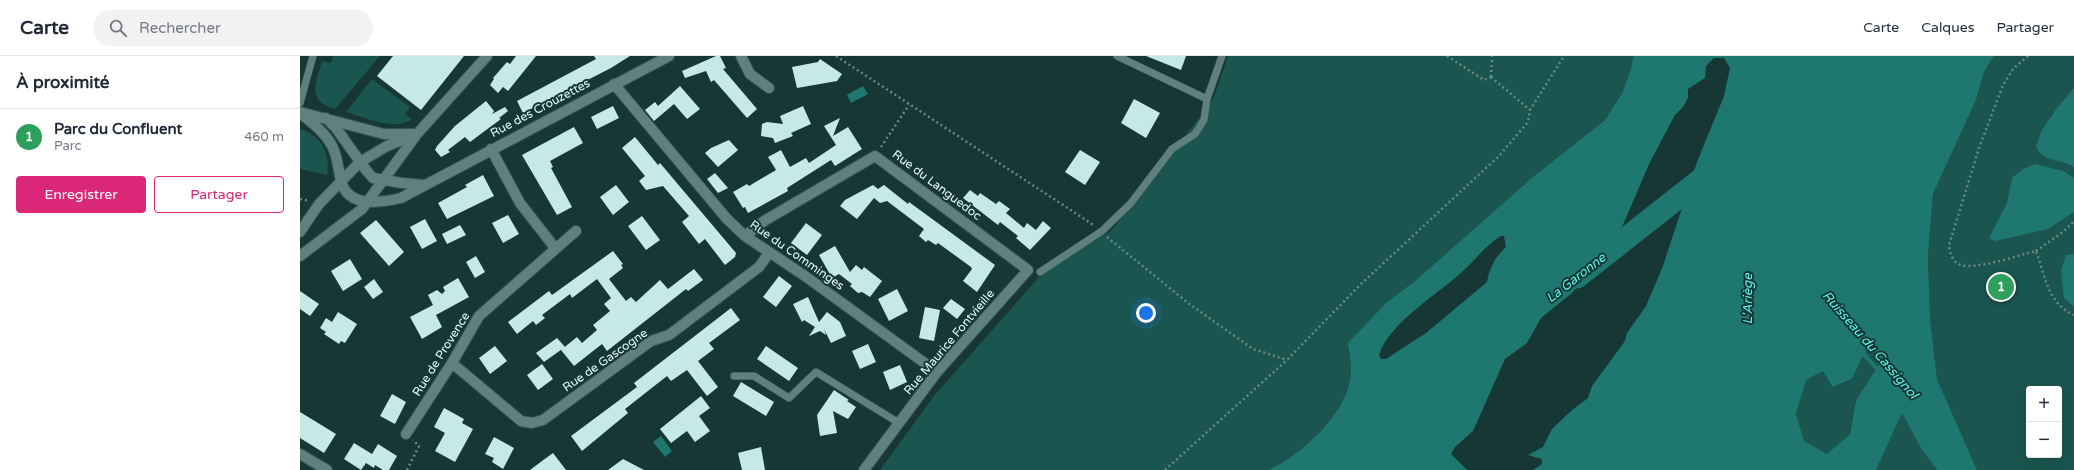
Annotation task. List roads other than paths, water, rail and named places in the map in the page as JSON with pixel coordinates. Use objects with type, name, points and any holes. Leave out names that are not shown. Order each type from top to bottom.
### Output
[{"type":"street","points":[[300,256],[362,209],[418,134],[487,56]]},
{"type":"street","name":"Rue des Crouzettes","points":[[342,182],[346,192],[354,199],[381,203],[401,198],[669,56]]},
{"type":"street","points":[[740,56],[750,74],[769,88]]},
{"type":"street","name":"Rue du Comminges","points":[[614,84],[728,219],[745,236],[805,276],[937,372]]},
{"type":"street","points":[[300,112],[384,134],[418,134]]},
{"type":"street","points":[[300,112],[321,130],[332,145],[338,161],[342,182]]},
{"type":"street","points":[[326,118],[336,128],[373,178],[383,181],[424,185]]},
{"type":"street","points":[[300,232],[319,204],[360,162],[387,146],[418,134]]},
{"type":"street","points":[[491,149],[520,203],[555,248]]},
{"type":"street","name":"Rue du Languedoc","points":[[745,236],[764,221],[875,156],[1028,270]]},
{"type":"street","name":"Rue de Provence","points":[[406,434],[452,363],[479,316],[576,231]]},
{"type":"street","name":"Rue de Gascogne","points":[[452,363],[521,421],[532,423],[543,420],[651,341],[669,335],[759,267],[769,253]]},
{"type":"street","name":"Rue Maurice Fontvieille","points":[[864,470],[937,372],[1028,270]]},
{"type":"street","points":[[300,454],[327,470]]},
{"type":"lane","points":[[300,103],[313,56]]},
{"type":"lane","points":[[1117,56],[1207,99]]},
{"type":"lane","points":[[1040,272],[1102,230],[1131,202],[1172,149],[1195,134],[1204,120],[1207,99],[1222,56]]},
{"type":"lane","points":[[734,376],[754,376],[789,398],[816,372],[899,423]]},
{"type":"water","name":"L'Ariège","points":[[1633,56],[1994,56],[1984,72],[1976,100],[1933,194],[1928,256],[1930,318],[1937,379],[1977,470],[1937,470],[1922,450],[1902,413],[1876,470],[1533,470],[1542,464],[1542,459],[1528,455],[1543,447],[1552,429],[1571,411],[1588,398],[1592,386],[1625,341],[1627,333],[1646,306],[1663,266],[1697,162],[1724,96],[1730,68],[1724,58],[1714,58],[1706,66],[1705,78],[1688,89],[1688,98],[1683,107],[1675,115],[1650,162],[1616,241],[1573,292],[1541,318],[1527,343],[1505,359],[1473,431],[1455,447],[1451,454],[1467,470],[1268,470],[1295,454],[1322,429],[1334,415],[1343,400],[1349,385],[1351,370],[1348,343],[1387,302],[1415,281],[1534,176],[1605,120],[1622,93],[1631,69]],"holes":[[[1501,236],[1504,236],[1506,247],[1494,263],[1487,282],[1426,333],[1386,359],[1381,359],[1379,355],[1393,331],[1417,308],[1470,265],[1486,247]],[[1866,350],[1874,350],[1878,366],[1856,400],[1850,434],[1827,454],[1804,441],[1796,414],[1806,380],[1823,371],[1833,387],[1852,379]]]},
{"type":"water","points":[[863,86],[868,94],[851,103],[847,95]]},
{"type":"water","points":[[2074,88],[2074,167],[2069,164],[2047,158],[2042,155],[2036,146],[2042,130],[2057,108]]},
{"type":"water","points":[[2035,164],[2063,171],[2074,178],[2074,212],[2048,229],[1995,241],[1989,238],[2007,203],[2012,178],[2023,169]]},
{"type":"water","points":[[2074,254],[2074,307],[2064,298],[2061,271],[2066,255]]},
{"type":"water","points":[[661,436],[672,451],[665,457],[653,442]]},
{"type":"waterway","name":"La Garonne","points":[[1577,277],[1713,170]]},
{"type":"waterway","name":"Ruisseau du Cassignol","points":[[1861,351],[1879,371]]},
{"type":"place","name":"Parc du Confluent","points":[[2001,287]]}]
